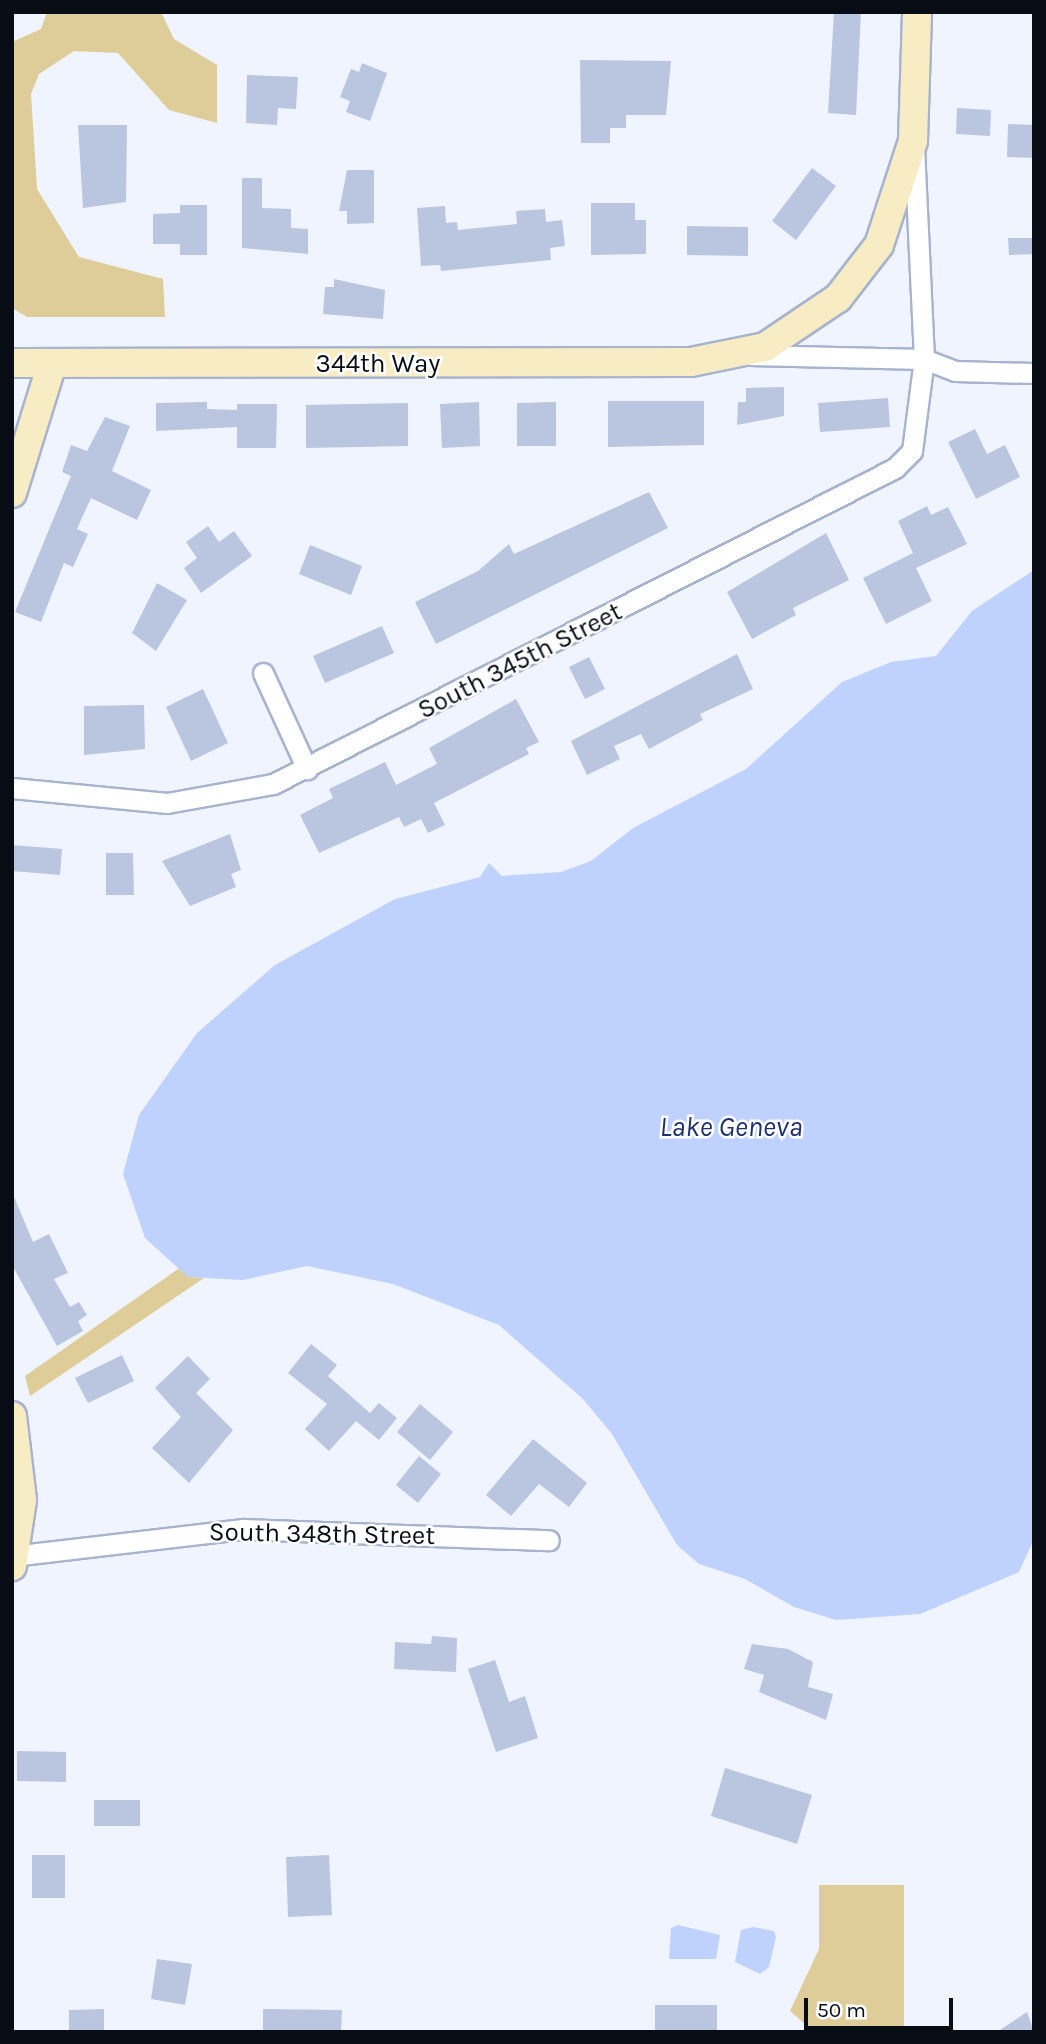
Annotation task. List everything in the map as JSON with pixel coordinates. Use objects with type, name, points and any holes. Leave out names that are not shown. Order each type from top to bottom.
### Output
[{"type":"street","points":[[744,355],[823,310],[870,262],[913,141],[918,12]]},
{"type":"street","name":"South 345th Street","points":[[12,788],[204,802],[307,769],[895,468],[912,451],[924,359],[913,141]]},
{"type":"street","points":[[744,355],[924,359],[955,371],[1034,373]]},
{"type":"street","name":"344th Way","points":[[12,363],[691,362],[744,355]]},
{"type":"street","points":[[12,493],[52,363]]},
{"type":"street","points":[[263,673],[307,769]]},
{"type":"street","points":[[12,1416],[22,1500],[13,1559]]},
{"type":"street","name":"South 348th Street","points":[[13,1559],[243,1529],[549,1541]]},
{"type":"shaded area","points":[[47,12],[161,12],[174,39],[217,65],[217,123],[169,110],[118,53],[74,51],[39,74],[31,94],[37,189],[79,257],[163,279],[165,317],[27,317],[12,308],[12,42],[41,29]]},
{"type":"shaded area","points":[[181,1267],[188,1277],[204,1278],[30,1396],[25,1376]]},
{"type":"shaded area","points":[[819,1885],[904,1885],[904,2032],[814,2032],[790,2011],[819,1949]]},
{"type":"water","name":"Lake Geneva","points":[[1034,570],[1034,1539],[1019,1572],[920,1614],[836,1620],[794,1607],[745,1579],[699,1564],[677,1545],[612,1434],[583,1399],[499,1325],[393,1284],[307,1266],[243,1280],[188,1277],[145,1238],[123,1174],[139,1115],[197,1033],[275,965],[395,899],[480,877],[489,863],[502,876],[561,872],[591,861],[633,828],[746,769],[842,682],[891,662],[936,656],[972,611]]},
{"type":"water","points":[[678,1925],[720,1935],[716,1959],[669,1959],[671,1928]]},
{"type":"water","points":[[753,1927],[774,1931],[776,1937],[769,1967],[760,1974],[735,1962],[741,1930]]},
{"type":"building","points":[[834,12],[861,12],[856,115],[828,113]]},
{"type":"building","points":[[580,60],[671,61],[666,115],[626,115],[626,128],[610,128],[610,143],[581,143]]},
{"type":"building","points":[[362,63],[387,73],[370,121],[346,112],[350,101],[340,97],[351,69],[359,72]]},
{"type":"building","points":[[247,75],[298,77],[296,109],[278,108],[277,125],[246,123]]},
{"type":"building","points":[[957,108],[991,110],[990,136],[956,134]]},
{"type":"building","points":[[1008,124],[1034,125],[1034,158],[1007,157]]},
{"type":"building","points":[[78,125],[127,125],[126,202],[83,208]]},
{"type":"building","points":[[812,168],[836,186],[796,240],[772,221]]},
{"type":"building","points":[[347,170],[374,170],[374,223],[347,224],[347,211],[339,211]]},
{"type":"building","points":[[242,178],[262,178],[262,208],[291,209],[291,228],[308,229],[308,254],[242,248]]},
{"type":"building","points":[[591,203],[635,203],[635,220],[646,220],[646,254],[591,255]]},
{"type":"building","points":[[180,205],[207,205],[207,255],[180,255],[180,244],[153,244],[153,214],[180,213]]},
{"type":"building","points":[[445,206],[446,223],[457,222],[458,230],[517,224],[516,211],[545,209],[546,222],[562,220],[565,246],[550,248],[551,260],[441,271],[440,265],[421,266],[417,208]]},
{"type":"building","points":[[687,226],[748,227],[748,256],[687,255]]},
{"type":"building","points":[[1008,238],[1034,238],[1034,254],[1009,255]]},
{"type":"building","points":[[334,279],[385,290],[383,319],[323,314],[325,287],[334,287]]},
{"type":"building","points":[[784,387],[784,416],[737,425],[738,402],[746,402],[746,388]]},
{"type":"building","points":[[888,398],[890,427],[820,432],[818,403]]},
{"type":"building","points":[[608,401],[704,401],[704,445],[608,447]]},
{"type":"building","points":[[207,402],[207,409],[237,410],[237,404],[277,404],[276,448],[237,448],[237,427],[156,431],[156,403]]},
{"type":"building","points":[[479,402],[480,446],[442,448],[440,404]]},
{"type":"building","points":[[556,402],[556,446],[517,446],[517,403]]},
{"type":"building","points":[[408,403],[408,446],[306,448],[306,405]]},
{"type":"building","points":[[105,417],[130,426],[112,471],[151,490],[137,520],[91,498],[77,529],[88,534],[73,567],[64,563],[41,622],[15,612],[71,476],[62,472],[71,445],[87,451]]},
{"type":"building","points":[[975,429],[987,454],[1005,445],[1020,477],[976,499],[948,442]]},
{"type":"building","points":[[649,492],[668,528],[436,644],[415,602],[478,571],[509,544],[514,554]]},
{"type":"building","points":[[927,506],[931,515],[948,507],[967,544],[916,568],[932,601],[886,624],[863,578],[913,553],[898,521]]},
{"type":"building","points":[[208,526],[219,542],[234,531],[252,556],[201,593],[184,568],[197,558],[186,542]]},
{"type":"building","points":[[826,533],[849,580],[793,608],[796,615],[752,639],[727,592]]},
{"type":"building","points":[[310,545],[362,566],[351,595],[299,574]]},
{"type":"building","points":[[157,583],[187,600],[156,651],[132,633]]},
{"type":"building","points":[[382,626],[394,653],[325,683],[313,656]]},
{"type":"building","points":[[737,654],[753,689],[700,714],[703,720],[649,749],[641,734],[614,746],[620,759],[587,775],[571,741]]},
{"type":"building","points":[[589,657],[605,689],[585,699],[569,667]]},
{"type":"building","points":[[203,689],[228,743],[191,761],[166,707]]},
{"type":"building","points":[[516,699],[539,742],[526,748],[529,754],[434,803],[445,825],[428,833],[421,819],[404,827],[399,817],[319,853],[300,815],[333,798],[329,789],[385,762],[396,785],[437,764],[429,748]]},
{"type":"building","points":[[144,705],[145,749],[84,755],[84,706]]},
{"type":"building","points":[[230,834],[241,870],[231,874],[236,887],[190,906],[162,861]]},
{"type":"building","points":[[12,845],[62,849],[60,875],[12,871]]},
{"type":"building","points":[[106,853],[133,853],[134,895],[106,895]]},
{"type":"building","points":[[12,1192],[33,1242],[49,1234],[68,1273],[54,1279],[70,1307],[79,1302],[87,1315],[78,1321],[83,1331],[57,1346],[12,1265]]},
{"type":"building","points":[[311,1344],[337,1365],[328,1376],[370,1413],[379,1403],[397,1418],[379,1440],[356,1421],[329,1451],[305,1429],[327,1404],[288,1373]]},
{"type":"building","points":[[122,1355],[134,1381],[88,1403],[75,1378]]},
{"type":"building","points":[[188,1356],[210,1379],[196,1393],[233,1430],[189,1483],[152,1448],[181,1417],[155,1388]]},
{"type":"building","points":[[420,1404],[453,1432],[430,1460],[397,1432]]},
{"type":"building","points":[[533,1439],[587,1483],[569,1507],[539,1484],[511,1516],[486,1495]]},
{"type":"building","points":[[419,1456],[441,1474],[418,1503],[396,1485]]},
{"type":"building","points":[[432,1636],[457,1638],[456,1672],[394,1669],[395,1642],[431,1644]]},
{"type":"building","points":[[752,1644],[788,1649],[813,1662],[808,1687],[833,1694],[826,1720],[759,1692],[764,1675],[744,1669]]},
{"type":"building","points":[[495,1660],[509,1702],[525,1696],[538,1738],[496,1752],[468,1669]]},
{"type":"building","points":[[17,1751],[66,1752],[66,1782],[17,1781]]},
{"type":"building","points":[[725,1768],[812,1795],[797,1844],[711,1816]]},
{"type":"building","points":[[94,1800],[140,1800],[140,1826],[94,1826]]},
{"type":"building","points":[[32,1855],[65,1855],[65,1898],[32,1898]]},
{"type":"building","points":[[329,1855],[332,1915],[288,1917],[286,1857]]},
{"type":"building","points":[[157,1959],[192,1964],[185,2005],[151,1999]]},
{"type":"building","points":[[655,2005],[717,2005],[717,2032],[655,2032]]},
{"type":"building","points":[[104,2009],[104,2032],[69,2032],[69,2010]]},
{"type":"building","points":[[263,2009],[342,2010],[341,2032],[263,2032]]},
{"type":"building","points":[[1027,2012],[1034,2032],[997,2032]]}]
